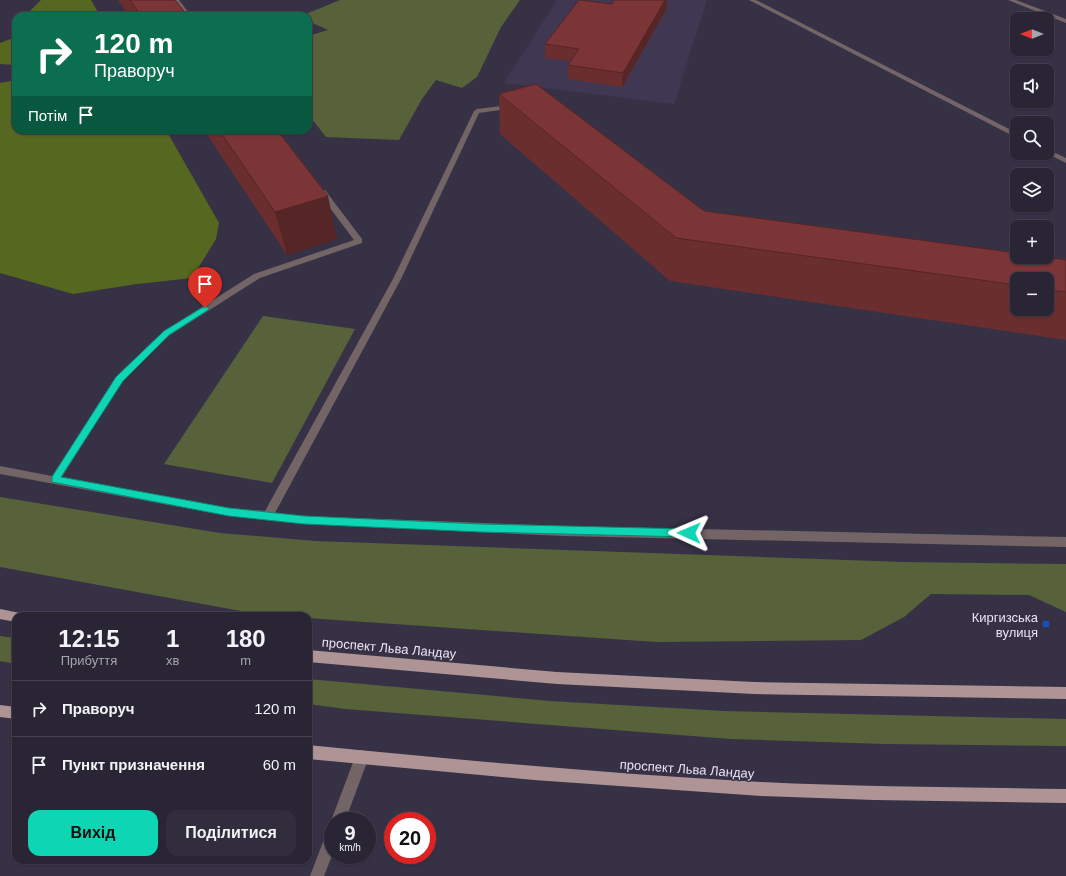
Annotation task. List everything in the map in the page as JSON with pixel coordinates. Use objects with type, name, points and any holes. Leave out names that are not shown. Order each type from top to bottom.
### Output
[{"type":"main road","points":[[0,614],[12,616]]},
{"type":"main road","name":"проспект Льва Ландау","points":[[312,656],[557,678],[715,686],[1066,693]]},
{"type":"main road","points":[[0,711],[12,712]]},
{"type":"main road","name":"проспект Льва Ландау","points":[[312,752],[586,777],[762,789],[1066,796]]},
{"type":"lane","points":[[176,0],[185,12]]},
{"type":"lane","points":[[752,0],[1010,132]]},
{"type":"lane","points":[[1011,0],[1066,21]]},
{"type":"lane","points":[[267,517],[397,279],[477,111],[516,107]]},
{"type":"lane","points":[[1054,155],[1066,161]]},
{"type":"lane","points":[[55,480],[120,379],[167,333],[257,276],[359,241],[317,186]]},
{"type":"lane","points":[[0,470],[229,512],[267,517],[346,523],[496,529],[1066,542]]},
{"type":"lane","points":[[341,812],[362,757]]},
{"type":"lane","points":[[317,876],[324,858]]},
{"type":"shaded area","points":[[557,0],[707,0],[674,104],[504,83]]},
{"type":"green space","points":[[41,0],[91,0],[98,12],[29,12]]},
{"type":"green space","points":[[340,0],[520,0],[501,27],[477,77],[462,88],[436,80],[422,99],[399,140],[326,137],[312,119],[312,35],[328,30],[312,23],[312,12],[311,12]]},
{"type":"green space","points":[[12,38],[12,65],[0,64],[0,43]]},
{"type":"green space","points":[[12,81],[12,134],[168,134],[219,223],[216,239],[192,278],[137,284],[73,294],[0,273],[0,83]]},
{"type":"green space","points":[[263,316],[355,329],[272,483],[164,464]]},
{"type":"green space","points":[[0,497],[220,533],[315,541],[902,562],[1066,564],[1066,612],[1029,595],[931,594],[904,617],[861,640],[656,642],[312,618],[312,612],[247,612],[0,567]]},
{"type":"green space","points":[[0,636],[12,638],[12,663],[0,661]]},
{"type":"green space","points":[[312,679],[550,701],[724,711],[1066,719],[1066,746],[885,744],[731,739],[345,709],[312,705]]},
{"type":"building","points":[[130,0],[175,0],[185,12],[138,12]]},
{"type":"building","points":[[579,0],[612,4],[614,0],[665,0],[623,73],[568,65],[579,49],[545,44]]},
{"type":"building","points":[[536,84],[704,211],[1010,252],[1010,264],[1054,264],[1054,258],[1066,260],[1066,292],[1054,291],[1054,272],[1010,272],[1010,284],[676,238],[499,94]]},
{"type":"building","points":[[222,134],[280,134],[328,196],[275,212]]},
{"type":"place","name":"Киргизська вулиця","points":[[1046,624]]},
{"type":"route","points":[[205,308],[167,333],[120,379],[55,480],[229,512],[267,517],[346,523],[564,531],[689,533]]}]
